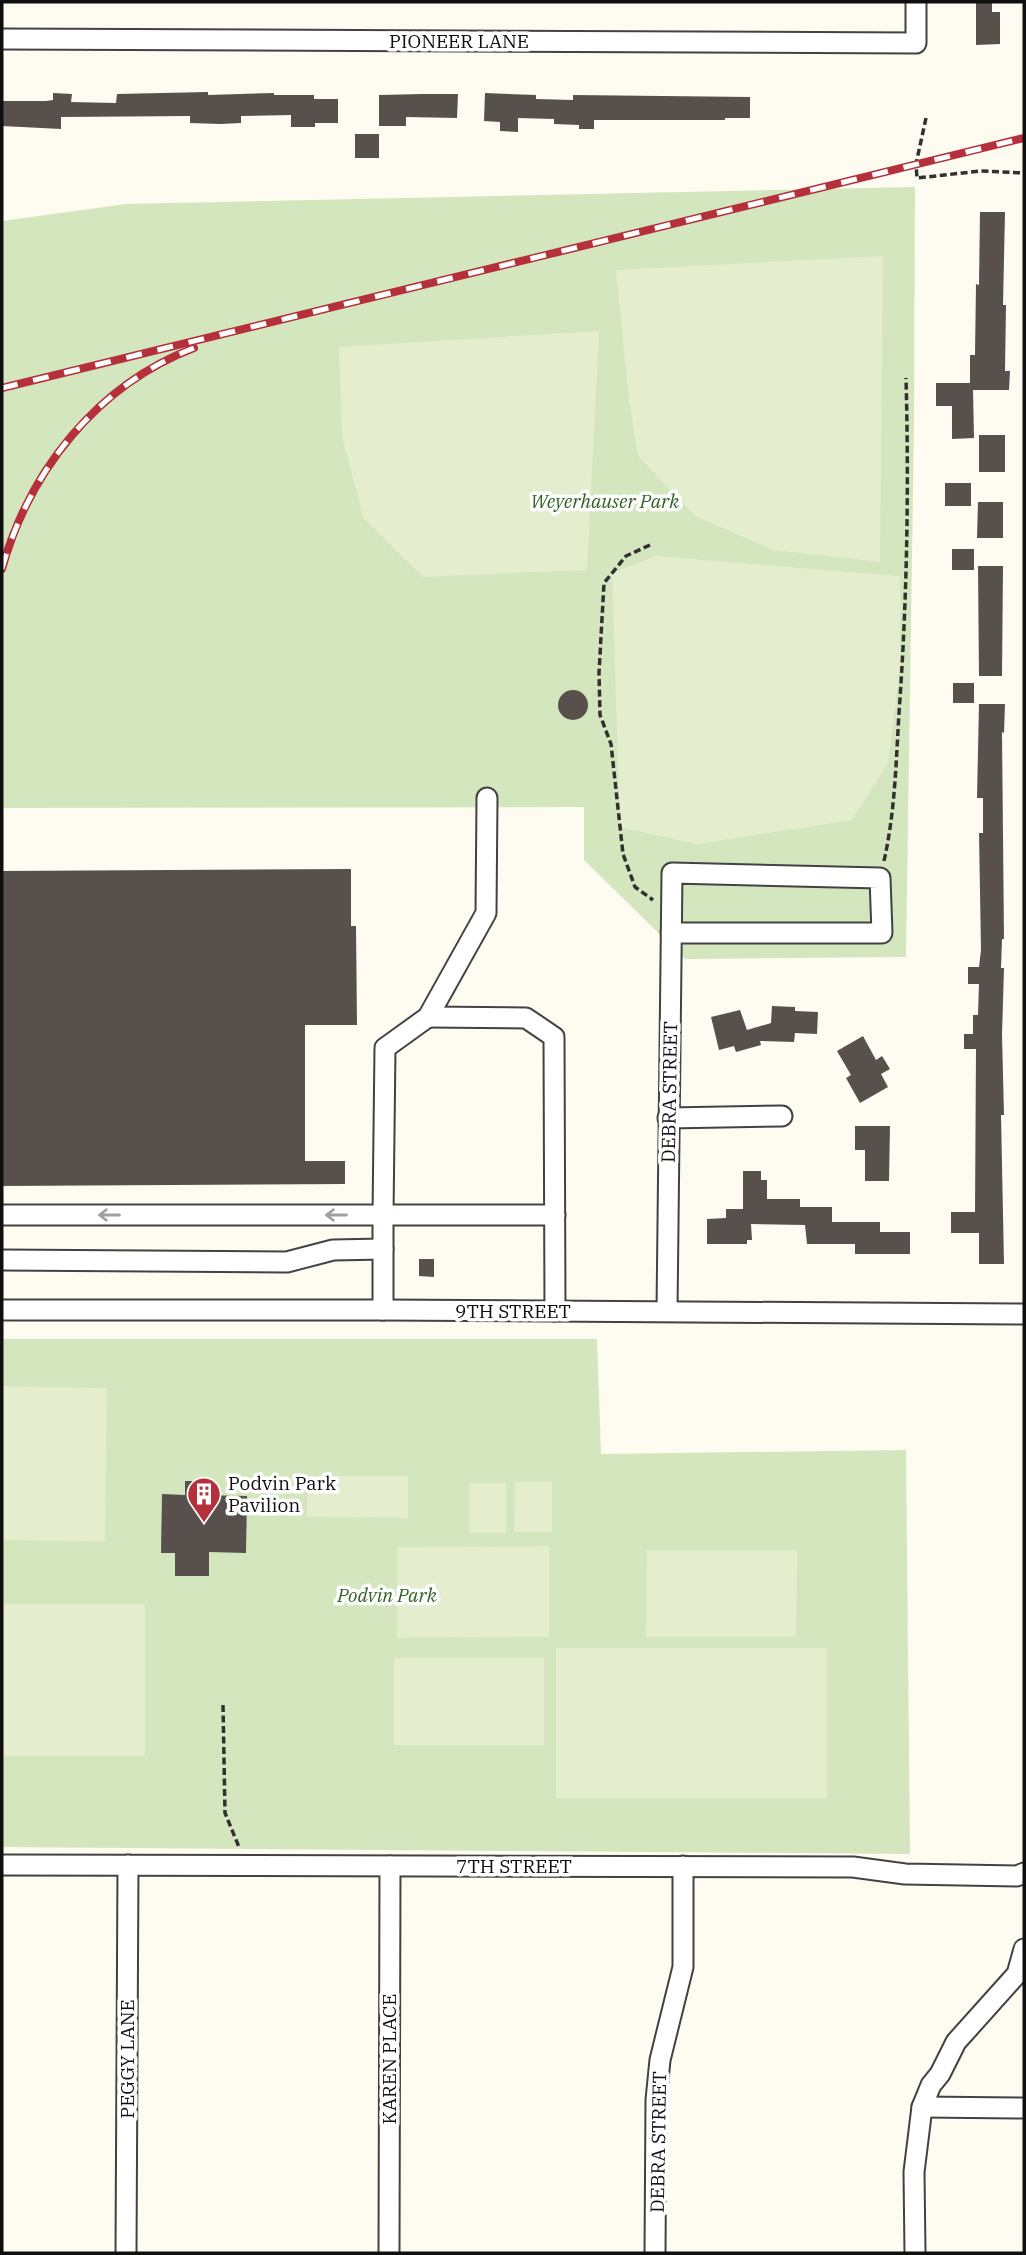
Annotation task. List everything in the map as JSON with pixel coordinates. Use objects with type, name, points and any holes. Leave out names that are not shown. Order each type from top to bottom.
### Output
[{"type":"street","name":"PIONEER LANE","points":[[2,39],[916,43],[916,2]]},
{"type":"street","points":[[383,1310],[385,1048],[428,1017],[486,913],[487,798]]},
{"type":"street","name":"DEBRA STREET","points":[[667,1311],[672,873],[880,878]]},
{"type":"street","points":[[671,924],[882,933],[880,878]]},
{"type":"street","points":[[428,1017],[526,1018],[554,1037],[555,1311]]},
{"type":"street","points":[[668,1118],[782,1116]]},
{"type":"street","points":[[2,1215],[555,1214]]},
{"type":"street","points":[[2,1260],[287,1262],[333,1250],[383,1249]]},
{"type":"street","name":"9TH STREET","points":[[2,1310],[1024,1314]]},
{"type":"street","name":"7TH STREET","points":[[2,1865],[853,1867],[917,1874],[1017,1876],[1024,1873]]},
{"type":"street","name":"PEGGY LANE","points":[[126,2253],[128,1865]]},
{"type":"street","name":"KAREN PLACE","points":[[389,2253],[390,1866]]},
{"type":"street","name":"DEBRA STREET","points":[[656,2253],[656,2099],[660,2060],[683,1967],[683,1866]]},
{"type":"street","points":[[915,2253],[915,2172],[922,2107],[930,2085],[940,2074],[956,2042],[1017,1974],[1024,1949]]},
{"type":"street","points":[[922,2107],[1024,2108]]},
{"type":"path","points":[[926,118],[916,164],[917,178],[981,171],[1024,173]]},
{"type":"path","points":[[880,878],[891,828],[903,657],[909,478],[906,378]]},
{"type":"path","points":[[650,545],[626,556],[604,583],[598,673],[600,715],[611,744],[623,855],[635,887],[671,924]]},
{"type":"path","points":[[223,1705],[225,1813],[246,1865]]},
{"type":"green space","name":"Weyerhauser Park","points":[[915,187],[906,957],[685,959],[584,860],[584,807],[2,808],[2,221],[126,204]]},
{"type":"green space","points":[[883,256],[880,562],[773,550],[695,516],[638,456],[629,400],[616,270]]},
{"type":"green space","points":[[599,331],[587,570],[423,577],[364,519],[342,437],[339,347]]},
{"type":"green space","points":[[656,556],[900,576],[900,668],[888,763],[852,820],[697,844],[620,827],[612,573]]},
{"type":"green space","name":"Podvin Park","points":[[2,1339],[597,1339],[601,1454],[906,1450],[910,1854],[2,1847]]},
{"type":"green space","points":[[2,1386],[107,1388],[105,1542],[2,1540]]},
{"type":"green space","points":[[308,1476],[408,1476],[408,1518],[307,1517]]},
{"type":"green space","points":[[515,1482],[552,1482],[552,1532],[514,1532]]},
{"type":"green space","points":[[469,1483],[506,1483],[506,1533],[469,1533]]},
{"type":"green space","points":[[549,1546],[549,1637],[397,1638],[397,1547]]},
{"type":"green space","points":[[647,1550],[797,1550],[796,1637],[646,1637]]},
{"type":"green space","points":[[2,1604],[145,1604],[145,1756],[2,1756]]},
{"type":"green space","points":[[556,1648],[827,1648],[827,1798],[556,1798]]},
{"type":"green space","points":[[394,1658],[544,1658],[544,1745],[394,1745]]},
{"type":"building","points":[[976,2],[992,2],[992,12],[1000,12],[1000,44],[976,45]]},
{"type":"building","points":[[208,92],[208,95],[274,93],[314,95],[314,99],[338,99],[338,123],[291,127],[291,115],[241,116],[241,123],[220,124],[190,123],[190,116],[61,117],[61,129],[2,126],[2,101],[53,100],[53,93],[72,94],[71,102],[116,103],[117,94]]},
{"type":"building","points":[[485,93],[573,100],[573,95],[750,97],[750,118],[594,120],[594,129],[579,129],[579,125],[554,124],[554,119],[518,118],[518,132],[500,131],[500,122],[484,121]]},
{"type":"building","points":[[458,94],[457,118],[406,117],[406,126],[379,126],[379,95]]},
{"type":"building","points":[[355,134],[379,134],[379,158],[355,158]]},
{"type":"building","points":[[980,212],[1005,212],[1003,305],[1006,305],[1005,371],[1010,371],[1009,390],[973,390],[974,438],[952,439],[952,406],[936,406],[936,383],[970,383],[970,355],[975,355]]},
{"type":"building","points":[[979,435],[1005,435],[1005,472],[979,472]]},
{"type":"building","points":[[945,483],[971,483],[971,506],[945,506]]},
{"type":"building","points":[[978,502],[1003,502],[1003,538],[977,538]]},
{"type":"building","points":[[952,549],[974,549],[974,570],[952,570]]},
{"type":"building","points":[[978,566],[1003,566],[1002,676],[979,676]]},
{"type":"building","points":[[953,683],[974,683],[974,703],[953,703]]},
{"type":"building","points":[[573,690],[584,694],[588,705],[584,716],[573,720],[562,716],[558,705],[562,694]]},
{"type":"building","points":[[979,704],[1005,704],[1004,733],[1002,732],[1004,939],[1001,968],[1004,968],[1004,1115],[1001,1115],[1004,1264],[979,1264],[979,1233],[951,1233],[951,1212],[975,1212],[976,1049],[964,1049],[964,1034],[973,1034],[973,1015],[978,1015],[979,984],[968,984],[968,967],[979,967],[981,950],[979,833],[983,833],[983,798],[977,798]]},
{"type":"building","points":[[351,869],[351,926],[356,926],[357,1025],[305,1025],[305,1161],[345,1161],[345,1184],[2,1186],[2,871]]},
{"type":"building","points":[[772,1006],[818,1012],[817,1034],[795,1033],[794,1042],[760,1041],[761,1045],[736,1052],[734,1046],[719,1050],[711,1017],[740,1010],[747,1030],[771,1023]]},
{"type":"building","points":[[863,1036],[876,1060],[882,1056],[890,1069],[881,1074],[888,1087],[860,1103],[846,1078],[851,1075],[837,1051]]},
{"type":"building","points":[[855,1126],[890,1126],[889,1181],[865,1181],[865,1150],[855,1150]]},
{"type":"building","points":[[743,1171],[761,1171],[761,1180],[767,1180],[767,1199],[800,1199],[800,1207],[832,1207],[832,1222],[880,1222],[880,1232],[910,1232],[910,1254],[855,1254],[855,1244],[807,1244],[805,1225],[751,1224],[752,1240],[747,1240],[747,1244],[707,1244],[707,1219],[726,1218],[726,1209],[743,1209]]},
{"type":"building","points":[[419,1259],[434,1259],[434,1277],[419,1276]]},
{"type":"building","name":"Podvin Park Pavilion","points":[[185,1481],[202,1481],[202,1495],[247,1496],[246,1553],[209,1552],[209,1576],[175,1576],[175,1553],[161,1553],[162,1494],[185,1495]]},
{"type":"railway","points":[[2,388],[1024,138]]},
{"type":"railway","points":[[2,569],[30,498],[49,466],[72,436],[98,408],[127,384],[159,364],[194,348]]},
{"type":"place","name":"Podvin Park Pavilion","points":[[204,1524]]}]
